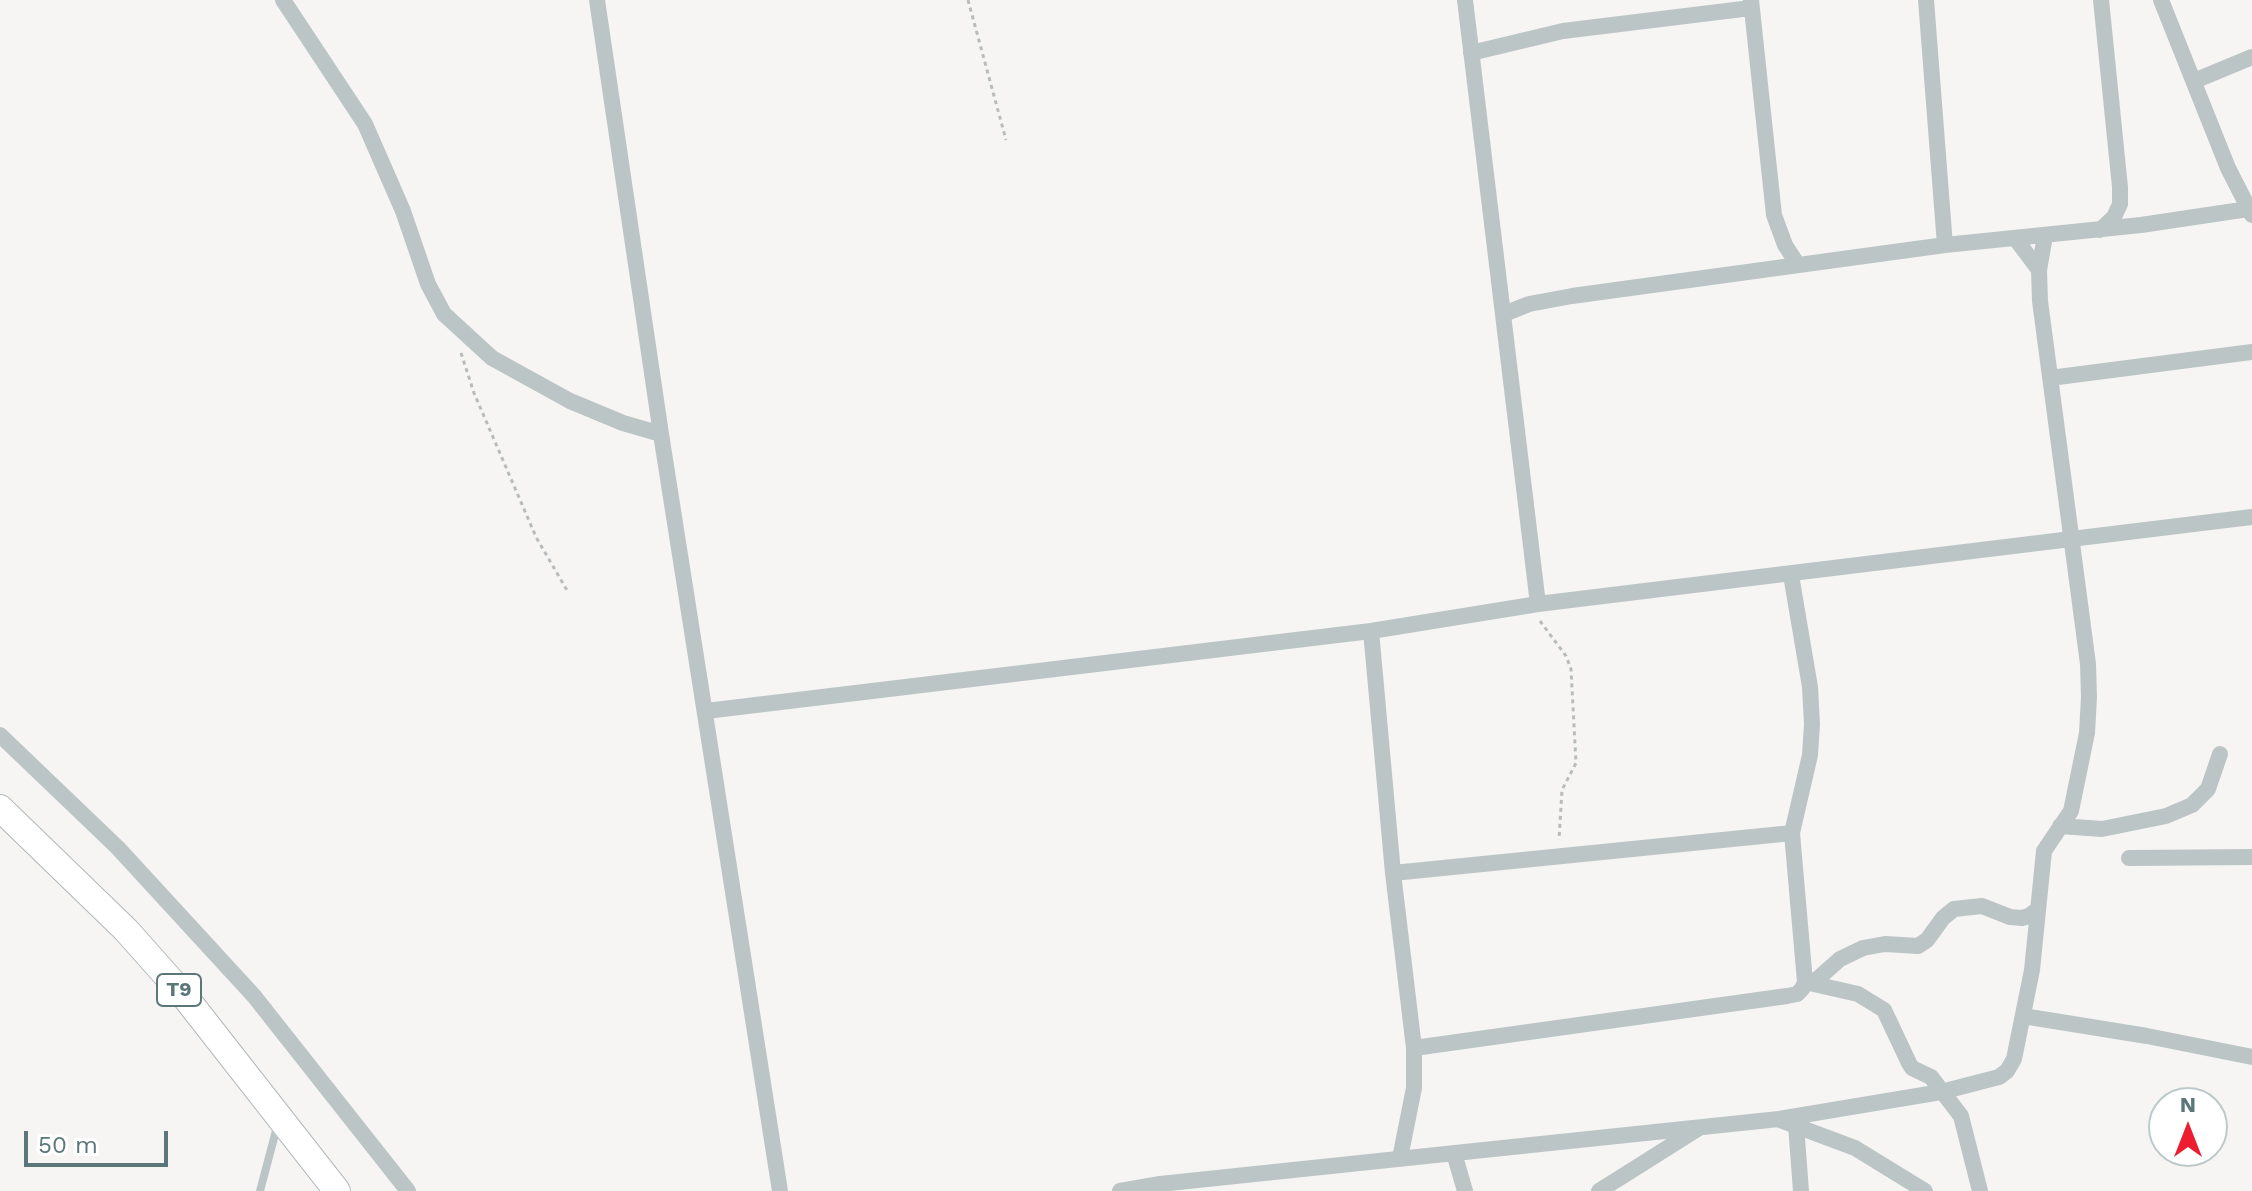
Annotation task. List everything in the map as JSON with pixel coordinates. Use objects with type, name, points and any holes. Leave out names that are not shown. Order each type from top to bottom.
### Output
[{"type":"highway","name":"T9","points":[[0,808],[126,930],[182,993],[337,1191]]},
{"type":"street","points":[[283,0],[365,124],[403,211],[428,284],[444,314],[492,358],[570,401],[623,423],[661,434]]},
{"type":"street","points":[[597,0],[661,434],[780,1191]]},
{"type":"street","points":[[1465,0],[1504,314],[1533,604]]},
{"type":"street","points":[[1926,0],[1945,245]]},
{"type":"street","points":[[2100,230],[2114,217],[2120,204],[2101,0]]},
{"type":"street","points":[[1504,314],[1529,304],[1572,296],[1798,265],[1945,245],[2250,212],[2209,124],[2161,0]]},
{"type":"street","points":[[1471,53],[1563,31],[1751,4],[1774,215],[1785,245],[1798,265]]},
{"type":"street","points":[[2194,81],[2252,57]]},
{"type":"street","points":[[2120,204],[2141,225]]},
{"type":"street","points":[[1120,1191],[1160,1184],[1779,1119],[1941,1092],[1999,1077],[2007,1071],[2014,1059],[2032,970],[2044,851],[2071,811],[2087,733],[2089,697],[2088,664],[2070,540],[2039,270],[2045,236]]},
{"type":"street","points":[[2015,238],[2039,270]]},
{"type":"street","points":[[2050,378],[2252,352]]},
{"type":"street","points":[[706,711],[1371,631],[1533,604],[2252,517]]},
{"type":"street","points":[[1791,575],[1810,687],[1812,724],[1810,755],[1792,833],[1809,982]]},
{"type":"street","points":[[1371,631],[1393,873],[1414,1048],[1414,1088],[1400,1158]]},
{"type":"street","points":[[0,735],[118,848],[254,996],[408,1191]]},
{"type":"street","points":[[2060,826],[2102,829],[2166,816],[2192,805],[2208,789],[2220,754]]},
{"type":"street","points":[[1393,873],[1792,833]]},
{"type":"street","points":[[2129,858],[2252,857]]},
{"type":"street","points":[[1414,1048],[1797,994],[1840,959],[1863,948],[1885,944],[1918,946],[1954,909],[1982,906],[2010,917],[2022,918],[2037,910]]},
{"type":"street","points":[[1809,982],[1858,994],[1884,1010],[1912,1068],[1931,1077],[1961,1116],[1980,1191]]},
{"type":"street","points":[[2023,1016],[2252,1057]]},
{"type":"street","points":[[1779,1119],[1855,1148],[1925,1191]]},
{"type":"street","points":[[1796,1125],[1801,1191]]},
{"type":"street","points":[[1599,1191],[1700,1127]]},
{"type":"street","points":[[1454,1153],[1465,1191]]},
{"type":"lane","points":[[260,1191],[279,1118]]},
{"type":"path","points":[[968,0],[1006,140]]},
{"type":"path","points":[[458,330],[465,367],[501,457],[536,537],[568,592]]},
{"type":"path","points":[[1533,604],[1571,669],[1576,763],[1562,790],[1558,856]]}]
